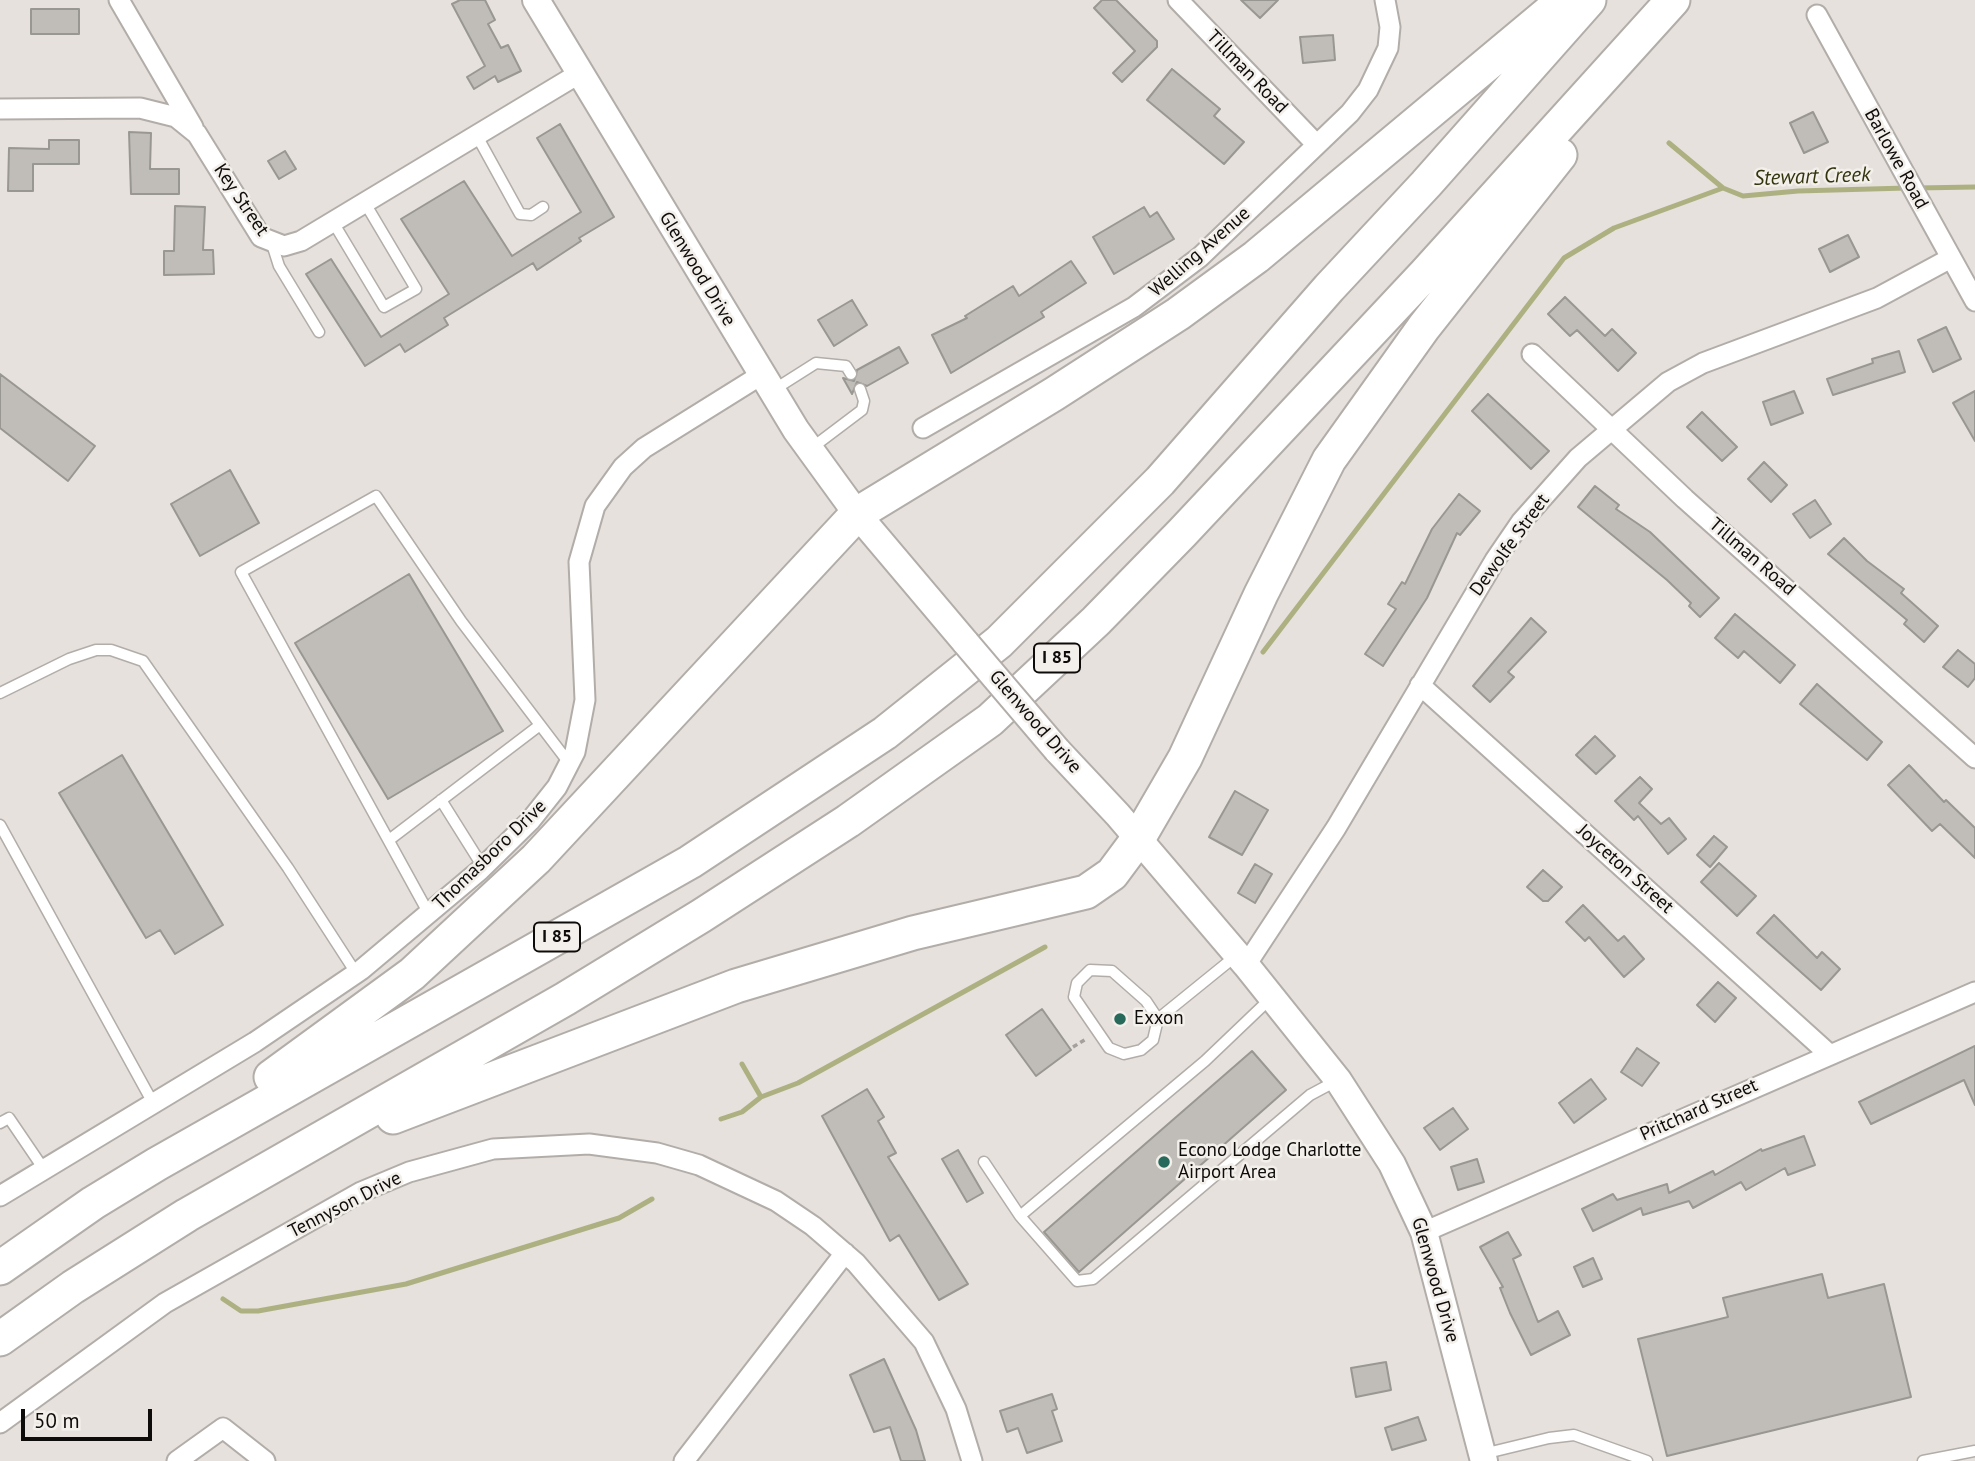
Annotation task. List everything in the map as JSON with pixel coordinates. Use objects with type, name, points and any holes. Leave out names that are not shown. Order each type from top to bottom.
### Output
[{"type":"highway","points":[[157,1164],[412,974],[536,859],[857,513],[1054,394],[1180,313],[1256,257],[1564,0]]},
{"type":"highway","name":"I 85","points":[[0,1268],[93,1203],[157,1164],[741,830],[885,733],[999,642],[1160,481],[1588,0]]},
{"type":"highway","name":"I 85","points":[[0,1339],[73,1287],[187,1215],[565,999],[701,916],[848,821],[990,720],[1096,621],[1182,533],[1425,274],[1674,0]]},
{"type":"highway","points":[[303,1150],[776,973],[913,933],[1086,892],[1112,874],[1138,839],[1196,735],[1261,594],[1329,460],[1423,327],[1585,124],[1623,72],[1647,30]]},
{"type":"street","points":[[119,0],[197,134]]},
{"type":"street","name":"Glenwood Drive","points":[[536,0],[766,383],[857,513],[1057,750],[1242,960],[1338,1080],[1392,1164],[1423,1231],[1483,1457]]},
{"type":"street","name":"Tillman Road","points":[[1178,0],[1317,144]]},
{"type":"street","name":"Welling Avenue","points":[[923,428],[1162,288],[1200,257],[1356,105],[1383,64],[1390,27],[1385,0]]},
{"type":"street","name":"Barlowe Road","points":[[1817,15],[1975,302]]},
{"type":"street","name":"Key Street","points":[[0,108],[140,108],[176,117],[197,134],[261,237],[272,244],[290,246],[580,74]]},
{"type":"street","name":"Dewolfe Street","points":[[1242,960],[1336,828],[1420,685],[1521,522],[1578,458],[1668,382],[1703,363],[1877,298],[1951,258]]},
{"type":"street","name":"Tillman Road","points":[[1532,354],[1685,499],[1975,758]]},
{"type":"street","name":"Thomasboro Drive","points":[[0,1196],[255,1042],[356,973],[430,914],[530,821],[557,787],[575,752],[585,701],[579,562],[596,506],[623,467],[644,448],[766,383]]},
{"type":"street","name":"Joyceton Street","points":[[1420,685],[1829,1054]]},
{"type":"street","name":"Pritchard Street","points":[[1423,1231],[1975,992]]},
{"type":"street","name":"Tennyson Drive","points":[[0,1423],[165,1303],[361,1192],[408,1172],[492,1149],[589,1144],[657,1153],[699,1165],[776,1201],[813,1226],[845,1254],[905,1317],[924,1342],[956,1409],[972,1461]]},
{"type":"street","points":[[684,1461],[845,1254]]},
{"type":"street","points":[[177,1461],[223,1428],[265,1461]]},
{"type":"lane","points":[[477,136],[520,214],[531,215],[543,207]]},
{"type":"lane","points":[[333,222],[384,307],[416,289],[365,203]]},
{"type":"lane","points":[[272,244],[279,266],[319,332]]},
{"type":"lane","points":[[766,383],[816,363],[846,366],[851,374]]},
{"type":"lane","points":[[810,449],[862,410],[864,401],[860,389]]},
{"type":"lane","points":[[430,914],[241,572],[376,496],[461,621],[569,763]]},
{"type":"lane","points":[[0,693],[69,659],[96,650],[111,650],[143,661],[288,868],[356,973]]},
{"type":"lane","points":[[389,840],[540,725]]},
{"type":"lane","points":[[441,800],[483,867]]},
{"type":"lane","points":[[0,825],[153,1103]]},
{"type":"lane","points":[[1158,1019],[1146,1001],[1112,971],[1090,970],[1077,983],[1074,997],[1109,1048],[1124,1054],[1140,1050],[1153,1040],[1158,1019],[1242,960]]},
{"type":"lane","points":[[1020,1216],[1205,1061],[1271,997]]},
{"type":"lane","points":[[984,1163],[1020,1216],[1077,1281],[1093,1279],[1310,1096],[1338,1080]]},
{"type":"lane","points":[[0,1123],[9,1118],[43,1168]]},
{"type":"lane","points":[[1483,1457],[1549,1437],[1574,1435],[1640,1460]]},
{"type":"lane","points":[[1923,1461],[1975,1451]]},
{"type":"building","points":[[460,0],[485,0],[495,20],[488,24],[501,48],[508,45],[521,71],[498,82],[495,76],[474,89],[467,77],[485,66],[452,4]]},
{"type":"building","points":[[1102,0],[1116,0],[1157,41],[1157,47],[1122,82],[1113,73],[1135,51],[1094,8]]},
{"type":"building","points":[[1241,0],[1278,0],[1260,18]]},
{"type":"building","points":[[31,9],[79,9],[79,34],[31,34]]},
{"type":"building","points":[[1333,35],[1335,60],[1303,63],[1300,37]]},
{"type":"building","points":[[1172,69],[1220,109],[1214,116],[1244,142],[1224,164],[1147,100]]},
{"type":"building","points":[[1813,112],[1828,142],[1804,153],[1790,123]]},
{"type":"building","points":[[560,124],[614,217],[579,238],[581,241],[537,270],[533,263],[444,318],[448,325],[405,352],[400,344],[365,366],[306,274],[331,259],[381,337],[449,294],[401,219],[464,181],[512,256],[581,212],[537,138]]},
{"type":"building","points":[[129,132],[151,133],[150,169],[179,169],[179,194],[131,194]]},
{"type":"building","points":[[49,140],[79,140],[79,164],[33,164],[33,191],[8,191],[9,148],[49,149]]},
{"type":"building","points":[[285,151],[296,169],[279,179],[268,161]]},
{"type":"building","points":[[175,206],[205,207],[203,250],[213,250],[214,274],[164,275],[164,251],[174,251]]},
{"type":"building","points":[[1144,207],[1150,217],[1157,212],[1174,239],[1114,274],[1093,237]]},
{"type":"building","points":[[1848,235],[1859,257],[1830,272],[1819,249]]},
{"type":"building","points":[[1071,261],[1086,283],[1041,312],[1044,317],[951,373],[932,335],[967,318],[965,316],[1013,286],[1019,296]]},
{"type":"building","points":[[1565,297],[1605,336],[1612,329],[1636,353],[1618,371],[1577,330],[1570,336],[1548,314]]},
{"type":"building","points":[[852,300],[867,325],[834,346],[818,320]]},
{"type":"building","points":[[1946,327],[1961,359],[1933,372],[1918,340]]},
{"type":"building","points":[[899,347],[908,363],[867,386],[857,382],[852,394],[843,378],[854,381],[857,370]]},
{"type":"building","points":[[1899,351],[1905,372],[1833,395],[1827,379],[1873,363],[1872,359]]},
{"type":"building","points":[[0,374],[95,446],[68,481],[0,428]]},
{"type":"building","points":[[1794,391],[1803,413],[1771,425],[1763,402]]},
{"type":"building","points":[[1975,391],[1975,441],[1953,403]]},
{"type":"building","points":[[1488,394],[1549,451],[1531,469],[1472,411]]},
{"type":"building","points":[[1702,412],[1737,447],[1722,461],[1687,427]]},
{"type":"building","points":[[1764,462],[1787,485],[1771,502],[1748,479]]},
{"type":"building","points":[[230,470],[259,523],[200,556],[171,504]]},
{"type":"building","points":[[1595,486],[1619,505],[1616,509],[1650,532],[1719,598],[1700,617],[1689,606],[1691,603],[1667,580],[1578,507]]},
{"type":"building","points":[[1459,494],[1480,511],[1460,535],[1457,533],[1427,598],[1383,666],[1365,654],[1396,609],[1388,604],[1402,582],[1405,584],[1432,529]]},
{"type":"building","points":[[1815,500],[1831,524],[1810,538],[1793,514]]},
{"type":"building","points":[[1844,538],[1867,561],[1904,589],[1901,593],[1938,626],[1924,642],[1904,624],[1907,620],[1828,554]]},
{"type":"building","points":[[409,574],[503,731],[388,799],[295,643]]},
{"type":"building","points":[[1735,614],[1795,665],[1780,683],[1744,651],[1738,658],[1715,638]]},
{"type":"building","points":[[1531,618],[1546,632],[1508,672],[1514,677],[1490,702],[1473,686]]},
{"type":"building","points":[[1958,650],[1975,664],[1975,678],[1968,687],[1943,667]]},
{"type":"building","points":[[1817,684],[1882,742],[1867,760],[1800,704]]},
{"type":"building","points":[[1595,736],[1615,756],[1596,774],[1576,755]]},
{"type":"building","points":[[122,755],[223,925],[175,954],[160,930],[146,938],[59,793]]},
{"type":"building","points":[[1909,765],[1944,802],[1946,800],[1975,828],[1975,858],[1940,824],[1932,831],[1888,785]]},
{"type":"building","points":[[1640,777],[1652,789],[1639,803],[1661,824],[1669,818],[1686,839],[1668,854],[1638,816],[1634,820],[1615,801]]},
{"type":"building","points":[[1235,791],[1268,810],[1242,855],[1209,837]]},
{"type":"building","points":[[1714,836],[1727,847],[1710,867],[1697,855]]},
{"type":"building","points":[[1719,863],[1756,896],[1737,916],[1701,882]]},
{"type":"building","points":[[1255,864],[1272,874],[1255,903],[1238,893]]},
{"type":"building","points":[[1543,870],[1562,887],[1548,901],[1543,901],[1527,887]]},
{"type":"building","points":[[1583,905],[1618,941],[1624,936],[1644,959],[1624,977],[1589,937],[1585,941],[1566,922]]},
{"type":"building","points":[[1774,915],[1817,958],[1822,952],[1840,969],[1821,990],[1757,933]]},
{"type":"building","points":[[1718,982],[1736,998],[1715,1022],[1697,1005]]},
{"type":"building","points":[[1042,1009],[1071,1050],[1036,1076],[1006,1035]]},
{"type":"building","points":[[1975,1046],[1975,1105],[1964,1080],[1871,1124],[1859,1102]]},
{"type":"building","points":[[1637,1048],[1659,1063],[1642,1086],[1621,1072]]},
{"type":"building","name":"Econo Lodge Charlotte Airport Area","points":[[1252,1051],[1286,1090],[1079,1272],[1044,1232]]},
{"type":"building","points":[[1591,1079],[1606,1099],[1574,1123],[1559,1103]]},
{"type":"building","points":[[867,1089],[884,1117],[878,1121],[896,1153],[888,1157],[968,1284],[939,1300],[899,1235],[890,1241],[822,1116]]},
{"type":"building","points":[[1453,1108],[1468,1129],[1440,1150],[1424,1128]]},
{"type":"building","points":[[1804,1136],[1815,1165],[1788,1175],[1785,1168],[1746,1190],[1741,1182],[1693,1208],[1689,1201],[1643,1215],[1641,1208],[1593,1231],[1582,1209],[1613,1194],[1617,1200],[1667,1184],[1669,1193],[1713,1171],[1715,1175],[1761,1149],[1762,1151]]},
{"type":"building","points":[[958,1150],[983,1193],[967,1202],[942,1159]]},
{"type":"building","points":[[1477,1159],[1484,1182],[1458,1190],[1451,1167]]},
{"type":"building","points":[[1508,1232],[1521,1255],[1513,1259],[1538,1322],[1558,1311],[1570,1335],[1531,1355],[1510,1313],[1500,1288],[1503,1287],[1480,1247]]},
{"type":"building","points":[[1593,1258],[1602,1279],[1583,1287],[1574,1267]]},
{"type":"building","points":[[1822,1274],[1828,1298],[1884,1284],[1911,1397],[1667,1456],[1638,1339],[1728,1317],[1723,1298]]},
{"type":"building","points":[[884,1359],[916,1430],[925,1461],[901,1461],[890,1427],[874,1432],[850,1375]]},
{"type":"building","points":[[1386,1362],[1391,1390],[1356,1397],[1351,1368]]},
{"type":"building","points":[[1052,1394],[1057,1409],[1052,1411],[1062,1441],[1027,1453],[1018,1428],[1007,1432],[1000,1411]]},
{"type":"building","points":[[1418,1417],[1426,1440],[1392,1450],[1385,1428]]},
{"type":"waterway","name":"Stewart Creek","points":[[1669,143],[1723,188],[1743,196],[1798,191],[1907,188]]},
{"type":"waterway","name":"Stewart Creek","points":[[1917,188],[1975,187]]},
{"type":"waterway","points":[[1263,652],[1564,258],[1614,228],[1723,188]]},
{"type":"waterway","points":[[721,1119],[742,1112],[761,1097],[798,1083],[1045,947]]},
{"type":"waterway","points":[[742,1064],[761,1097]]},
{"type":"waterway","points":[[223,1299],[241,1311],[258,1311],[406,1284],[619,1218],[652,1199]]},
{"type":"place","name":"Exxon","points":[[1120,1019]]},
{"type":"place","name":"Econo Lodge Charlotte Airport Area","points":[[1164,1162]]}]
